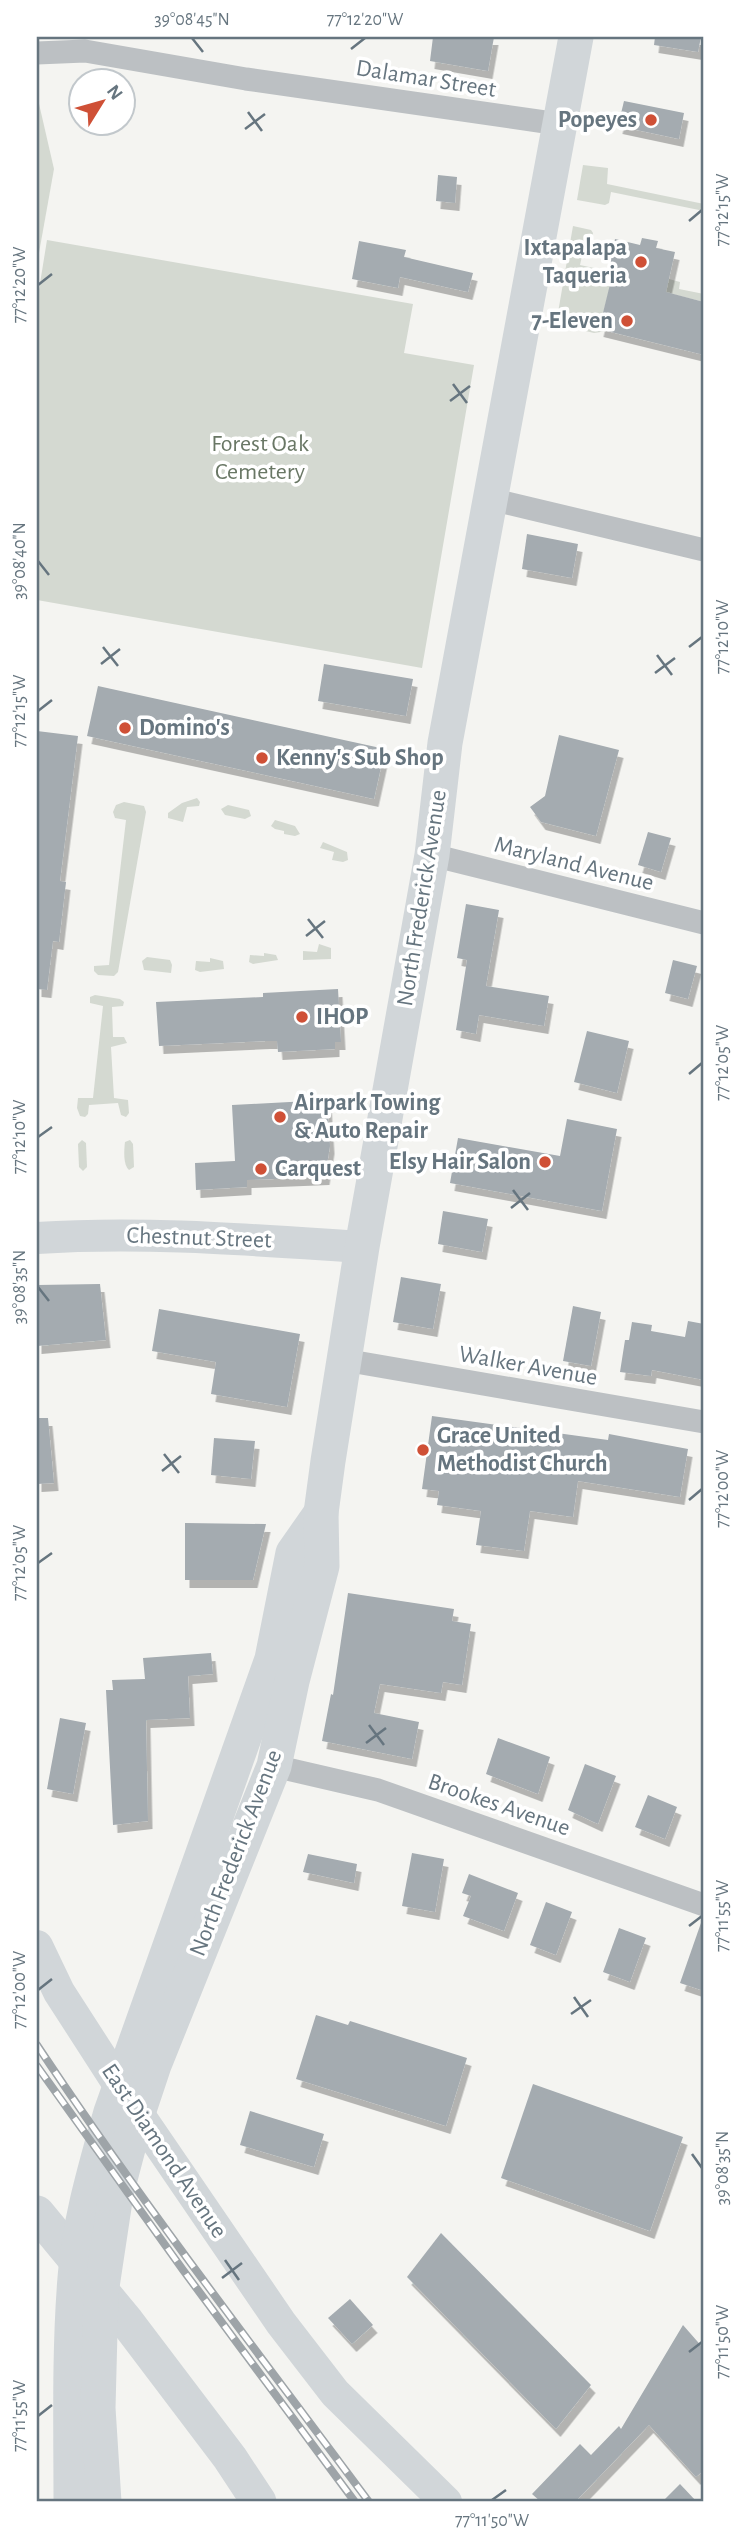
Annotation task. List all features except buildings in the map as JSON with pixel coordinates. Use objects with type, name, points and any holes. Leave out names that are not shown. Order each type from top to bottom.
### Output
[{"type":"main road","name":"North Frederick Avenue","points":[[145,2054],[274,1766],[292,1681],[322,1566],[321,1513],[362,1247],[432,855],[445,743],[576,37]]},
{"type":"main road","name":"North Frederick Avenue","points":[[145,2054],[272,1659],[293,1553],[321,1513]]},
{"type":"main road","points":[[71,2502],[71,2376],[75,2276],[91,2186],[111,2112],[145,2054]]},
{"type":"main road","points":[[104,2502],[98,2409],[101,2293],[116,2194],[135,2122],[145,2054]]},
{"type":"main road","points":[[37,2213],[127,2322],[230,2458],[259,2502]]},
{"type":"street","name":"Dalamar Street","points":[[37,53],[85,51],[246,79],[559,124]]},
{"type":"street","points":[[490,499],[704,550]]},
{"type":"street","name":"Maryland Avenue","points":[[432,855],[704,923]]},
{"type":"street","name":"Chestnut Street","points":[[37,1238],[188,1235],[362,1247]]},
{"type":"street","name":"Walker Avenue","points":[[344,1360],[704,1422]]},
{"type":"street","name":"Brookes Avenue","points":[[274,1766],[378,1790],[704,1905]]},
{"type":"street","name":"East Diamond Avenue","points":[[37,1946],[59,1992],[128,2099],[281,2323],[335,2393],[446,2502]]},
{"type":"green space","points":[[37,95],[54,169],[37,264]]},
{"type":"green space","points":[[583,165],[608,168],[607,184],[704,204],[704,211],[611,192],[609,203],[605,205],[577,200]]},
{"type":"green space","points":[[573,226],[591,230],[591,245],[610,249],[609,252],[584,247],[580,265],[667,284],[669,279],[680,282],[679,289],[704,294],[704,302],[612,279],[599,329],[607,331],[594,333],[556,324]]},
{"type":"green space","name":"Forest Oak Cemetery","points":[[47,240],[413,304],[404,353],[474,365],[422,668],[37,600],[37,302]]},
{"type":"green space","points":[[197,798],[199,806],[187,807],[183,822],[168,818],[168,813],[182,803]]},
{"type":"green space","points":[[124,802],[144,806],[146,812],[118,972],[114,976],[98,975],[94,966],[109,965],[126,820],[115,818],[113,812],[116,805]]},
{"type":"green space","points":[[228,805],[249,810],[251,816],[245,819],[225,815],[221,809]]},
{"type":"green space","points":[[275,820],[295,826],[300,834],[284,834],[284,831],[275,829],[271,826]]},
{"type":"green space","points":[[323,842],[347,852],[348,860],[332,860],[334,852],[320,848]]},
{"type":"green space","points":[[319,944],[331,948],[331,959],[303,960],[303,951],[317,952]]},
{"type":"green space","points":[[264,953],[276,955],[278,960],[253,964],[249,962],[250,955],[264,956]]},
{"type":"green space","points":[[147,957],[170,960],[171,973],[144,970],[142,961]]},
{"type":"green space","points":[[210,958],[223,961],[224,969],[200,972],[195,970],[196,961],[210,962]]},
{"type":"green space","points":[[95,995],[124,1002],[123,1006],[112,1007],[113,1037],[124,1037],[127,1043],[111,1047],[114,1098],[128,1100],[129,1113],[126,1117],[121,1115],[118,1103],[89,1105],[85,1117],[80,1116],[77,1108],[78,1098],[93,1098],[103,1006],[90,1003],[90,997]]},
{"type":"green space","points":[[82,1140],[86,1143],[87,1167],[83,1171],[79,1167],[78,1144]]},
{"type":"green space","points":[[130,1140],[133,1144],[134,1167],[129,1170],[124,1149],[125,1142]]},
{"type":"railway","points":[[37,2045],[158,2219],[369,2502]]},
{"type":"railway","points":[[37,2066],[183,2270],[355,2502]]},
{"type":"place","name":"Popeyes","points":[[651,120]]},
{"type":"place","name":"Ixtapalapa Taqueria","points":[[641,262]]},
{"type":"place","name":"7-Eleven","points":[[627,321]]},
{"type":"place","name":"Domino's","points":[[125,728]]},
{"type":"place","name":"Kenny's Sub Shop","points":[[262,758]]},
{"type":"place","name":"IHOP","points":[[302,1017]]},
{"type":"place","name":"Airpark Towing & Auto Repair","points":[[280,1117]]},
{"type":"place","name":"Elsy Hair Salon","points":[[545,1162]]},
{"type":"place","name":"Carquest","points":[[261,1169]]},
{"type":"place","name":"Grace United Methodist Church","points":[[423,1450]]}]
